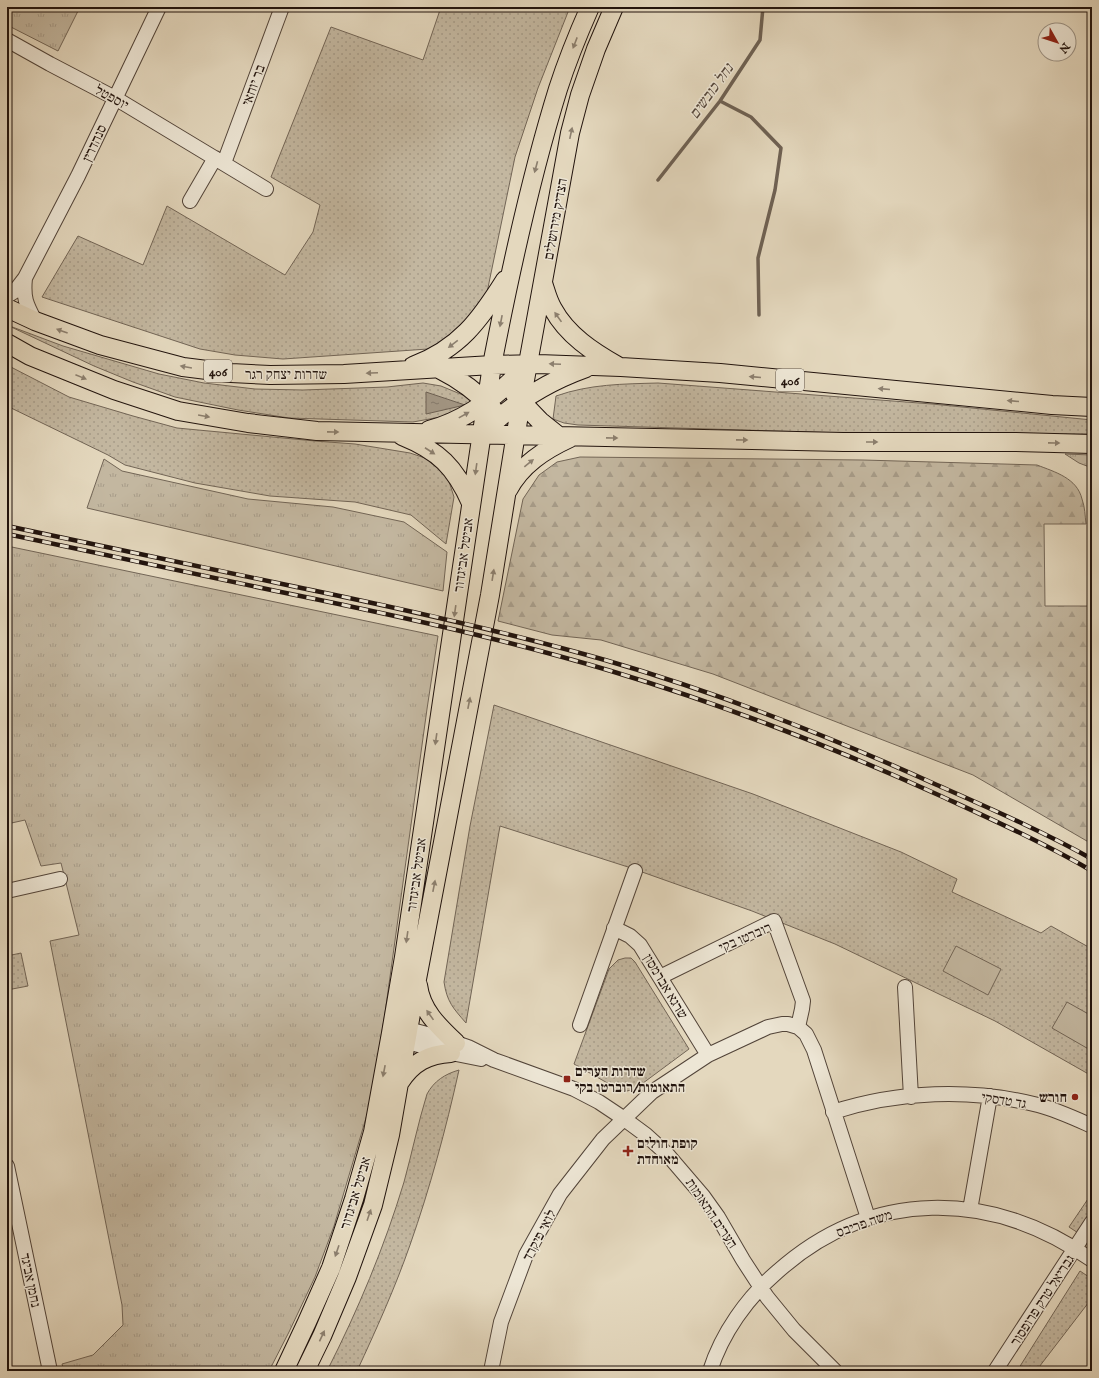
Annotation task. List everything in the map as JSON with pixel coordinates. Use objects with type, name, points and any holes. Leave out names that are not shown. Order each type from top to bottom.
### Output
[{"type":"main road","name":"הצדיק מירושלים","points":[[492,365],[511,269],[550,116],[558,88],[575,41],[590,7]]},
{"type":"main road","name":"הצדיק מירושלים","points":[[515,436],[570,133],[580,95],[596,49],[614,7]]},
{"type":"main road","points":[[400,371],[437,356],[465,335],[478,321],[511,269]]},
{"type":"main road","points":[[543,283],[552,307],[565,326],[592,349],[621,367]]},
{"type":"main road","name":"שדרות יצחק רגר","points":[[7,308],[34,321],[100,345],[190,368],[231,373],[270,375],[344,374],[528,364]]},
{"type":"main road","points":[[7,343],[30,356],[114,390],[178,411],[248,424],[317,431],[843,442],[1016,442],[1092,444]]},
{"type":"main road","points":[[414,434],[447,424],[462,417],[507,385],[528,364]]},
{"type":"main road","name":"406","points":[[528,364],[621,367],[720,373],[1052,405],[1092,407]]},
{"type":"main road","points":[[492,365],[521,402],[540,421],[566,437]]},
{"type":"main road","name":"אביטל אביגדור","points":[[304,1371],[322,1336],[347,1277],[372,1205],[390,1135],[399,1083],[402,1035],[471,503],[492,365]]},
{"type":"main road","points":[[481,435],[500,417],[521,402],[560,379],[592,366]]},
{"type":"main road","points":[[439,369],[456,378],[486,401],[515,436]]},
{"type":"main road","points":[[395,433],[427,448],[447,463],[462,484],[471,503]]},
{"type":"main road","name":"אביטל אביגדור","points":[[284,1371],[331,1268],[354,1199],[417,979],[490,595],[515,436]]},
{"type":"main road","points":[[506,494],[519,473],[530,462],[566,437]]},
{"type":"main road","points":[[399,1083],[410,1068],[419,1061],[453,1048],[428,1013],[419,993],[417,979]]},
{"type":"street","name":"סנהדרין","points":[[7,296],[15,291],[25,278],[78,176],[135,60],[159,7]]},
{"type":"street","name":"בר יוחאי","points":[[219,161],[282,7]]},
{"type":"street","name":"יוספטל","points":[[7,40],[115,98],[266,189]]},
{"type":"street","points":[[190,201],[219,161]]},
{"type":"street","name":"סנהדרין","points":[[25,278],[24,292],[26,303],[34,321]]},
{"type":"street","points":[[580,1025],[635,872]]},
{"type":"street","points":[[7,891],[60,879]]},
{"type":"street","name":"רוברטו בקי","points":[[660,977],[774,921],[803,1001],[798,1027]]},
{"type":"street","name":"שרגא אברמסון","points":[[614,928],[630,936],[638,943],[708,1055]]},
{"type":"street","points":[[905,987],[911,1097]]},
{"type":"street","points":[[625,1119],[652,1092],[708,1055],[768,1027],[782,1024],[798,1027],[806,1034],[812,1044],[868,1218]]},
{"type":"street","name":"הערים התאומות","points":[[402,1035],[494,1060],[574,1089],[599,1102],[646,1135],[667,1154],[703,1196],[718,1217],[760,1287],[794,1330],[835,1371]]},
{"type":"street","name":"גד טדסקי","points":[[833,1112],[864,1104],[911,1097],[952,1094],[990,1096],[1038,1106],[1067,1115],[1092,1126]]},
{"type":"street","points":[[970,1210],[990,1096]]},
{"type":"street","name":"לואי פיקרד","points":[[491,1371],[501,1322],[526,1255],[560,1194],[603,1140],[625,1119]]},
{"type":"street","name":"נחמן אביגד","points":[[7,1166],[50,1371]]},
{"type":"street","name":"משה פריבס","points":[[710,1371],[714,1357],[734,1320],[760,1287],[789,1261],[819,1240],[850,1225],[881,1214],[913,1208],[946,1207],[970,1210],[1011,1219],[1044,1231],[1076,1248],[1092,1260]]},
{"type":"street","name":"גבריאל טרק פרופסור","points":[[995,1371],[1092,1222]]},
{"type":"green space","points":[[7,7],[80,7],[58,51],[7,25]]},
{"type":"green space","points":[[441,7],[570,7],[538,88],[515,157],[484,307],[465,329],[428,349],[283,359],[235,355],[200,349],[42,297],[78,236],[143,265],[167,206],[285,275],[313,232],[320,205],[271,177],[331,27],[423,60]]},
{"type":"green space","points":[[7,325],[63,346],[159,374],[204,383],[255,389],[303,390],[387,387],[423,383],[441,386],[475,400],[457,414],[413,422],[289,418],[238,410],[175,397],[133,382],[94,366]]},
{"type":"green space","points":[[7,365],[69,397],[177,428],[355,444],[410,453],[431,460],[446,472],[454,497],[446,544],[411,515],[355,502],[270,496],[195,483],[125,465],[108,455],[7,406]]},
{"type":"green space","points":[[658,383],[932,404],[1092,420],[1092,434],[908,435],[578,425],[564,423],[553,419],[556,396],[594,387],[619,384]]},
{"type":"green space","points":[[1065,454],[1092,455],[1092,468],[1079,463]]},
{"type":"green space","points":[[580,457],[863,460],[1037,465],[1058,473],[1070,481],[1079,492],[1082,499],[1086,524],[1044,524],[1045,606],[1092,606],[1092,844],[973,775],[713,674],[601,640],[552,635],[498,621],[523,499],[539,475],[557,462]]},
{"type":"green space","points":[[104,459],[122,471],[248,499],[333,507],[404,522],[447,552],[443,591],[87,508]]},
{"type":"green space","points":[[7,546],[438,636],[385,1013],[371,1101],[334,1226],[315,1277],[269,1371],[64,1371],[62,1364],[93,1355],[123,1325],[122,1305],[50,941],[79,935],[61,863],[41,866],[25,820],[7,824]]},
{"type":"green space","points":[[494,705],[753,794],[901,852],[957,879],[952,892],[1041,933],[1051,926],[1092,949],[1092,1076],[995,1021],[835,944],[752,911],[628,867],[500,826],[466,1023],[451,1004],[444,982],[470,826]]},
{"type":"green space","points":[[956,946],[1001,969],[988,995],[943,971]]},
{"type":"green space","points":[[21,953],[28,986],[7,990],[7,956]]},
{"type":"green space","points":[[631,958],[635,962],[689,1049],[635,1089],[627,1091],[618,1089],[574,1064],[609,969],[618,960]]},
{"type":"green space","points":[[1067,1002],[1092,1016],[1092,1051],[1052,1028]]},
{"type":"green space","points":[[459,1070],[431,1180],[392,1293],[357,1371],[327,1371],[360,1302],[388,1231],[404,1182],[427,1094],[433,1085],[440,1079]]},
{"type":"green space","points":[[1092,1193],[1092,1242],[1069,1227]]},
{"type":"green space","points":[[1080,1271],[1092,1279],[1092,1298],[1036,1371],[1017,1371]]},
{"type":"water","points":[[426,392],[465,405],[426,414]]},
{"type":"waterway","name":"נחל כובשים","points":[[658,180],[720,101],[760,40],[763,7]]},
{"type":"waterway","points":[[720,101],[751,117],[781,148],[775,190],[758,258],[759,315]]},
{"type":"railway","points":[[7,526],[447,620],[566,649],[648,673],[732,701],[856,749],[1015,820],[1092,859]]},
{"type":"railway","points":[[7,534],[486,637],[570,659],[653,684],[779,728],[861,761],[1037,841],[1092,871]]},
{"type":"place","name":"שדרות הערים התאומות/רוברטו בקי","points":[[567,1079]]},
{"type":"place","name":"חורש","points":[[1075,1097]]},
{"type":"place","name":"קופת חולים מאוחדת","points":[[628,1151]]}]
